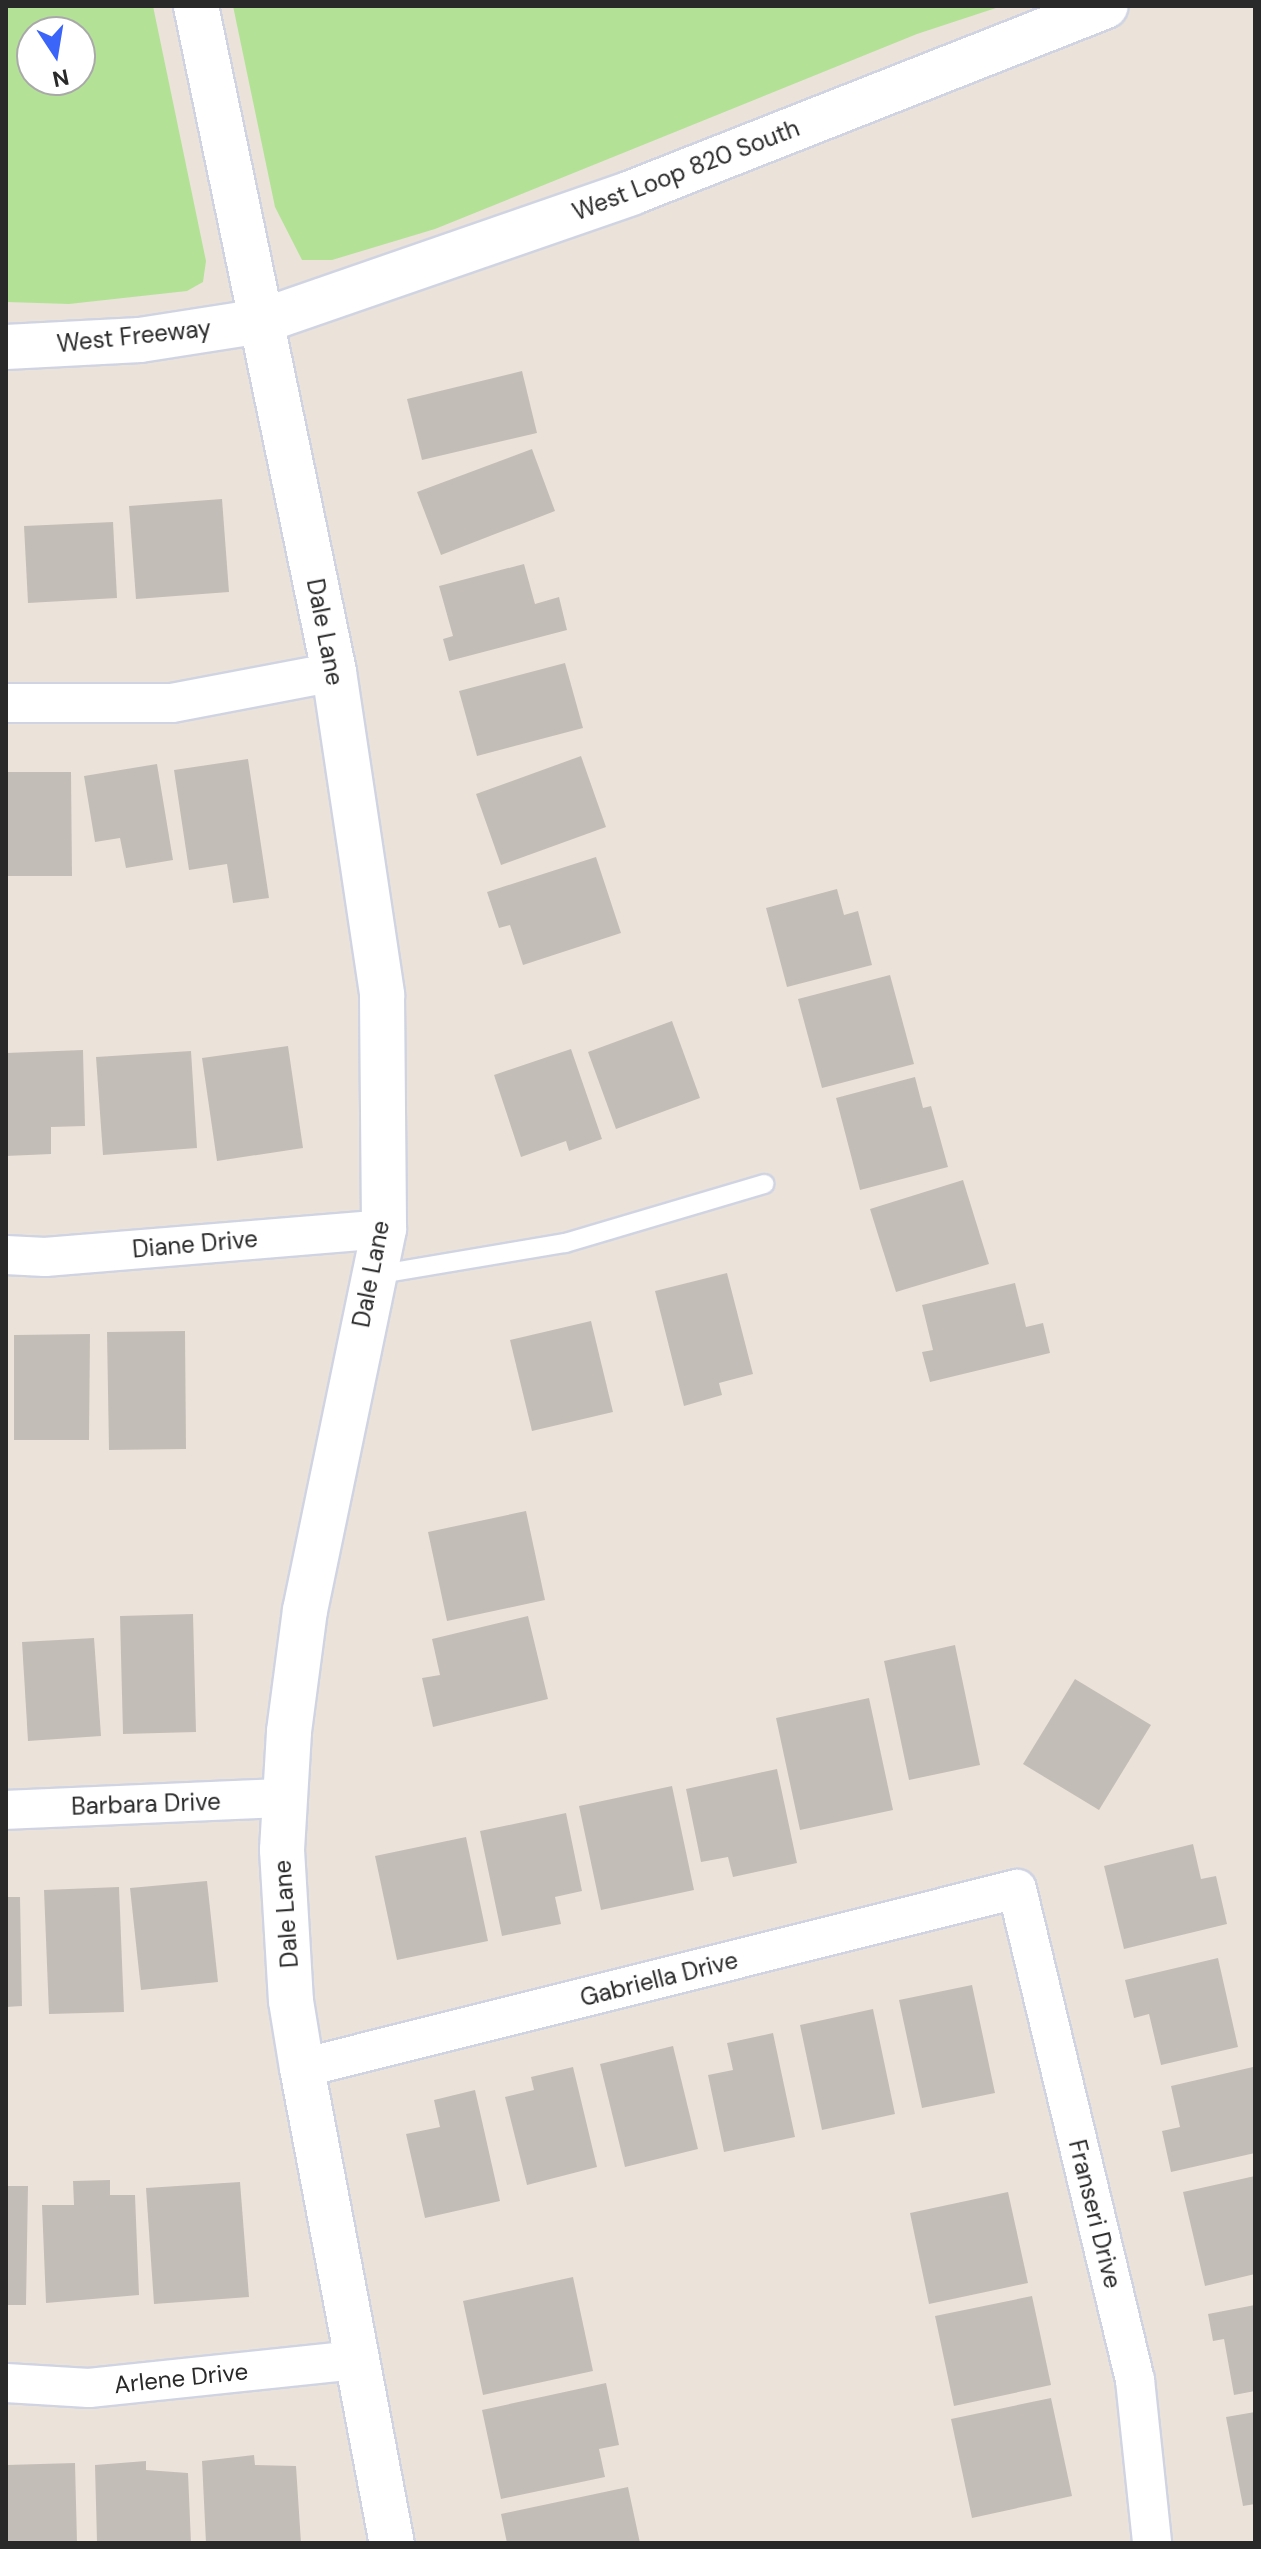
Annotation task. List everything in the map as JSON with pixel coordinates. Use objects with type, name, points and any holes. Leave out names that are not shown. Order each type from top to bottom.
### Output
[{"type":"street","name":"Dale Lane","points":[[196,6],[334,672],[382,995],[384,1229],[305,1610],[282,1850],[291,2001],[392,2543]]},
{"type":"street","name":"West Loop 820 South","points":[[262,321],[631,193],[1106,6]]},
{"type":"street","name":"West Freeway","points":[[6,347],[140,340],[262,321]]},
{"type":"street","points":[[6,703],[172,703],[334,672]]},
{"type":"street","name":"Diane Drive","points":[[6,1255],[45,1257],[384,1229]]},
{"type":"street","name":"Barbara Drive","points":[[6,1810],[285,1798]]},
{"type":"street","name":"Gabriella Drive","points":[[302,2068],[1017,1889]]},
{"type":"street","name":"Franseri Drive","points":[[1017,1889],[1135,2380],[1152,2543]]},
{"type":"street","name":"Arlene Drive","points":[[6,2383],[89,2388],[356,2360]]},
{"type":"lane","points":[[372,1276],[565,1243],[764,1184]]},
{"type":"green space","points":[[6,6],[153,6],[206,261],[203,282],[187,291],[69,304],[6,302]]},
{"type":"green space","points":[[233,6],[1002,6],[917,34],[435,229],[332,260],[302,260],[275,207]]},
{"type":"building","points":[[522,371],[537,433],[422,460],[407,399]]},
{"type":"building","points":[[532,449],[555,511],[441,555],[417,492]]},
{"type":"building","points":[[222,499],[229,592],[136,599],[129,506]]},
{"type":"building","points":[[113,522],[117,598],[28,603],[24,526]]},
{"type":"building","points":[[524,564],[535,604],[559,597],[567,630],[449,661],[443,639],[453,636],[439,586]]},
{"type":"building","points":[[565,663],[583,728],[477,756],[459,691]]},
{"type":"building","points":[[581,756],[606,827],[501,865],[476,794]]},
{"type":"building","points":[[248,759],[269,898],[233,903],[227,864],[189,870],[174,770]]},
{"type":"building","points":[[157,764],[173,860],[126,868],[120,838],[95,842],[84,776]]},
{"type":"building","points":[[6,772],[71,772],[72,876],[6,876]]},
{"type":"building","points":[[596,857],[621,933],[523,965],[510,925],[499,928],[487,892]]},
{"type":"building","points":[[837,889],[844,915],[858,911],[872,965],[787,987],[766,908]]},
{"type":"building","points":[[890,975],[914,1064],[822,1088],[798,999]]},
{"type":"building","points":[[672,1021],[700,1098],[616,1129],[588,1052]]},
{"type":"building","points":[[288,1046],[303,1148],[217,1161],[202,1058]]},
{"type":"building","points":[[571,1049],[602,1139],[569,1151],[566,1141],[521,1157],[494,1075]]},
{"type":"building","points":[[83,1050],[85,1126],[51,1127],[51,1154],[6,1156],[6,1053]]},
{"type":"building","points":[[191,1051],[197,1148],[103,1155],[96,1057]]},
{"type":"building","points":[[915,1077],[923,1108],[931,1106],[948,1167],[860,1190],[836,1098]]},
{"type":"building","points":[[963,1180],[989,1264],[896,1292],[870,1209]]},
{"type":"building","points":[[727,1273],[753,1374],[719,1383],[722,1395],[684,1406],[655,1291]]},
{"type":"building","points":[[1015,1283],[1026,1327],[1043,1323],[1050,1353],[930,1382],[922,1352],[933,1350],[922,1305]]},
{"type":"building","points":[[591,1321],[613,1412],[532,1431],[510,1340]]},
{"type":"building","points":[[185,1331],[186,1449],[109,1450],[107,1332]]},
{"type":"building","points":[[90,1334],[89,1440],[14,1440],[14,1335]]},
{"type":"building","points":[[526,1511],[545,1600],[447,1621],[428,1532]]},
{"type":"building","points":[[193,1614],[196,1732],[123,1734],[120,1616]]},
{"type":"building","points":[[528,1616],[548,1699],[433,1727],[422,1678],[440,1675],[432,1639]]},
{"type":"building","points":[[94,1638],[101,1736],[28,1741],[22,1642]]},
{"type":"building","points":[[955,1645],[980,1765],[909,1780],[884,1661]]},
{"type":"building","points":[[1075,1679],[1151,1725],[1099,1810],[1023,1764]]},
{"type":"building","points":[[869,1698],[893,1810],[800,1830],[776,1718]]},
{"type":"building","points":[[777,1769],[797,1863],[733,1877],[728,1857],[701,1862],[686,1789]]},
{"type":"building","points":[[672,1786],[694,1890],[601,1910],[579,1806]]},
{"type":"building","points":[[566,1813],[582,1891],[555,1897],[561,1924],[502,1936],[480,1831]]},
{"type":"building","points":[[466,1837],[488,1941],[397,1960],[375,1856]]},
{"type":"building","points":[[1193,1844],[1201,1879],[1216,1876],[1227,1924],[1124,1949],[1104,1866]]},
{"type":"building","points":[[207,1881],[218,1982],[141,1990],[130,1888]]},
{"type":"building","points":[[119,1887],[124,2012],[49,2014],[44,1890]]},
{"type":"building","points":[[6,1897],[20,1897],[22,2006],[6,2007]]},
{"type":"building","points":[[1218,1958],[1238,2047],[1161,2065],[1149,2014],[1134,2018],[1125,1980]]},
{"type":"building","points":[[972,1985],[995,2093],[922,2108],[899,2000]]},
{"type":"building","points":[[873,2009],[895,2114],[822,2130],[800,2025]]},
{"type":"building","points":[[773,2033],[795,2137],[724,2152],[708,2075],[733,2070],[727,2043]]},
{"type":"building","points":[[673,2046],[698,2149],[625,2167],[600,2064]]},
{"type":"building","points":[[573,2067],[597,2167],[527,2185],[505,2097],[534,2090],[531,2077]]},
{"type":"building","points":[[1253,2067],[1255,2153],[1171,2172],[1162,2131],[1180,2127],[1171,2086]]},
{"type":"building","points":[[475,2090],[500,2201],[425,2218],[406,2134],[440,2127],[434,2100]]},
{"type":"building","points":[[1255,2176],[1255,2274],[1205,2286],[1183,2192]]},
{"type":"building","points":[[110,2180],[110,2195],[135,2195],[139,2295],[46,2303],[42,2205],[74,2205],[73,2181]]},
{"type":"building","points":[[240,2182],[249,2297],[154,2304],[146,2188]]},
{"type":"building","points":[[6,2186],[28,2186],[26,2305],[6,2305]]},
{"type":"building","points":[[1008,2192],[1028,2283],[929,2304],[910,2213]]},
{"type":"building","points":[[573,2277],[593,2371],[483,2395],[463,2301]]},
{"type":"building","points":[[1032,2296],[1051,2385],[954,2406],[935,2316]]},
{"type":"building","points":[[1255,2305],[1255,2391],[1234,2395],[1224,2339],[1213,2341],[1208,2314]]},
{"type":"building","points":[[606,2383],[619,2445],[599,2449],[605,2477],[501,2499],[482,2410]]},
{"type":"building","points":[[1051,2398],[1072,2496],[972,2518],[951,2419]]},
{"type":"building","points":[[1255,2412],[1255,2504],[1243,2506],[1226,2417]]},
{"type":"building","points":[[254,2455],[255,2465],[296,2466],[301,2543],[206,2543],[202,2461]]},
{"type":"building","points":[[146,2461],[146,2470],[188,2473],[191,2543],[97,2543],[95,2465]]},
{"type":"building","points":[[75,2463],[77,2543],[6,2543],[6,2465]]},
{"type":"building","points":[[628,2487],[640,2543],[507,2543],[501,2514]]}]
